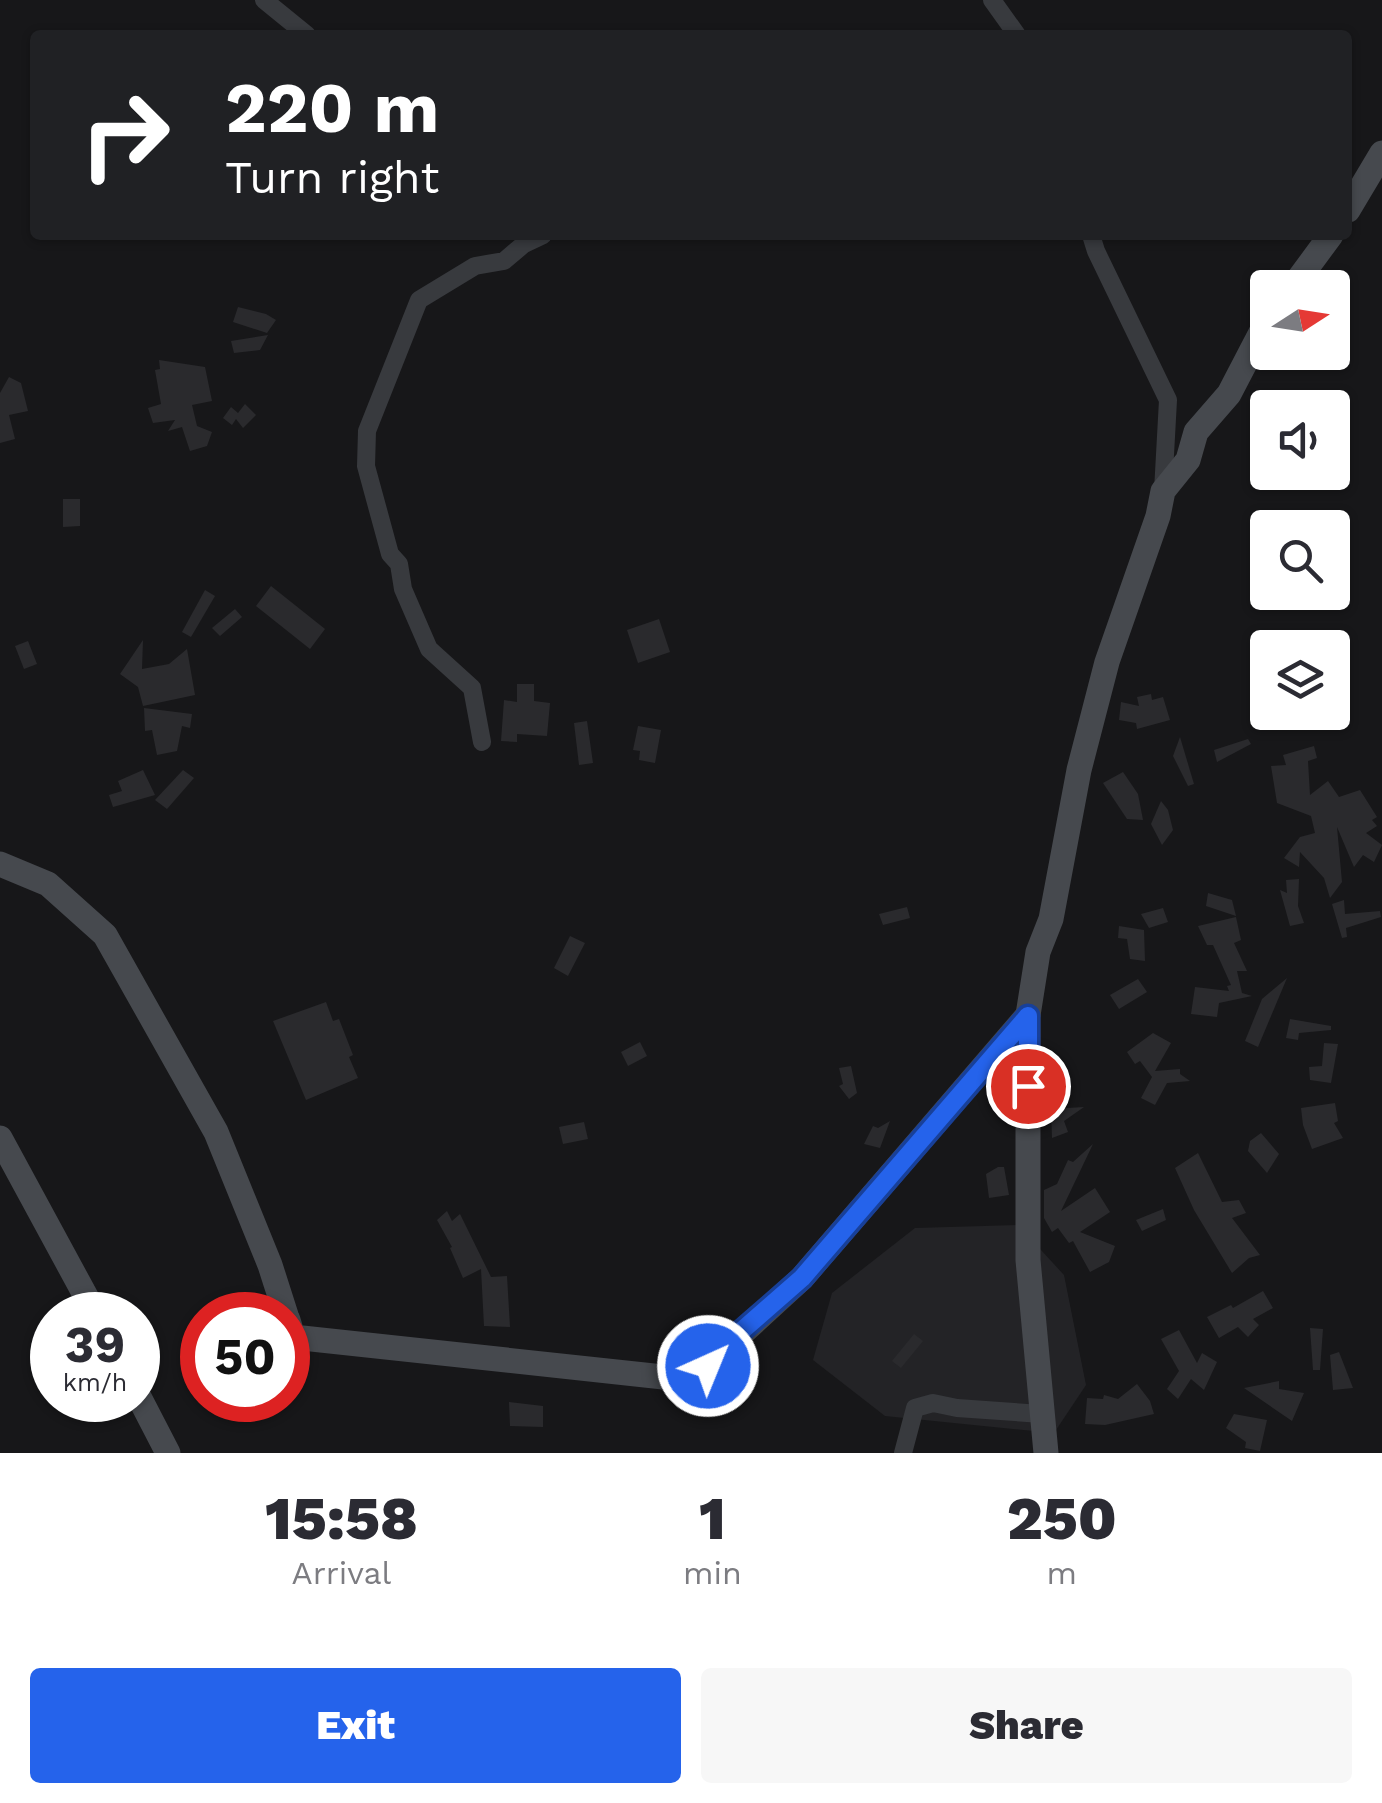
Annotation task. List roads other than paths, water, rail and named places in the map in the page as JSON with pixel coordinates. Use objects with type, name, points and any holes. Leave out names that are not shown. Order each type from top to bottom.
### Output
[{"type":"main road","points":[[1352,203],[1382,153]]},
{"type":"main road","points":[[1305,270],[1326,240]]},
{"type":"main road","points":[[1046,1453],[1028,1260],[1028,1016],[1038,952],[1052,919],[1088,732],[1163,491],[1188,460],[1196,432],[1229,394],[1250,354]]},
{"type":"main road","points":[[0,864],[48,884],[105,935],[216,1132],[279,1292]]},
{"type":"main road","points":[[310,1339],[692,1380],[802,1278],[1028,1016]]},
{"type":"main road","points":[[0,1138],[84,1292]]},
{"type":"main road","points":[[152,1422],[168,1453]]},
{"type":"street","points":[[264,0],[301,30]]},
{"type":"street","points":[[992,0],[1013,30]]},
{"type":"street","points":[[482,742],[472,688],[429,648],[403,589],[399,564],[390,554],[366,466],[367,431],[419,300],[475,266],[504,261],[532,240]]},
{"type":"street","points":[[1093,240],[1168,400],[1163,491]]},
{"type":"street","points":[[903,1453],[916,1408],[933,1403],[1042,1414]]}]
